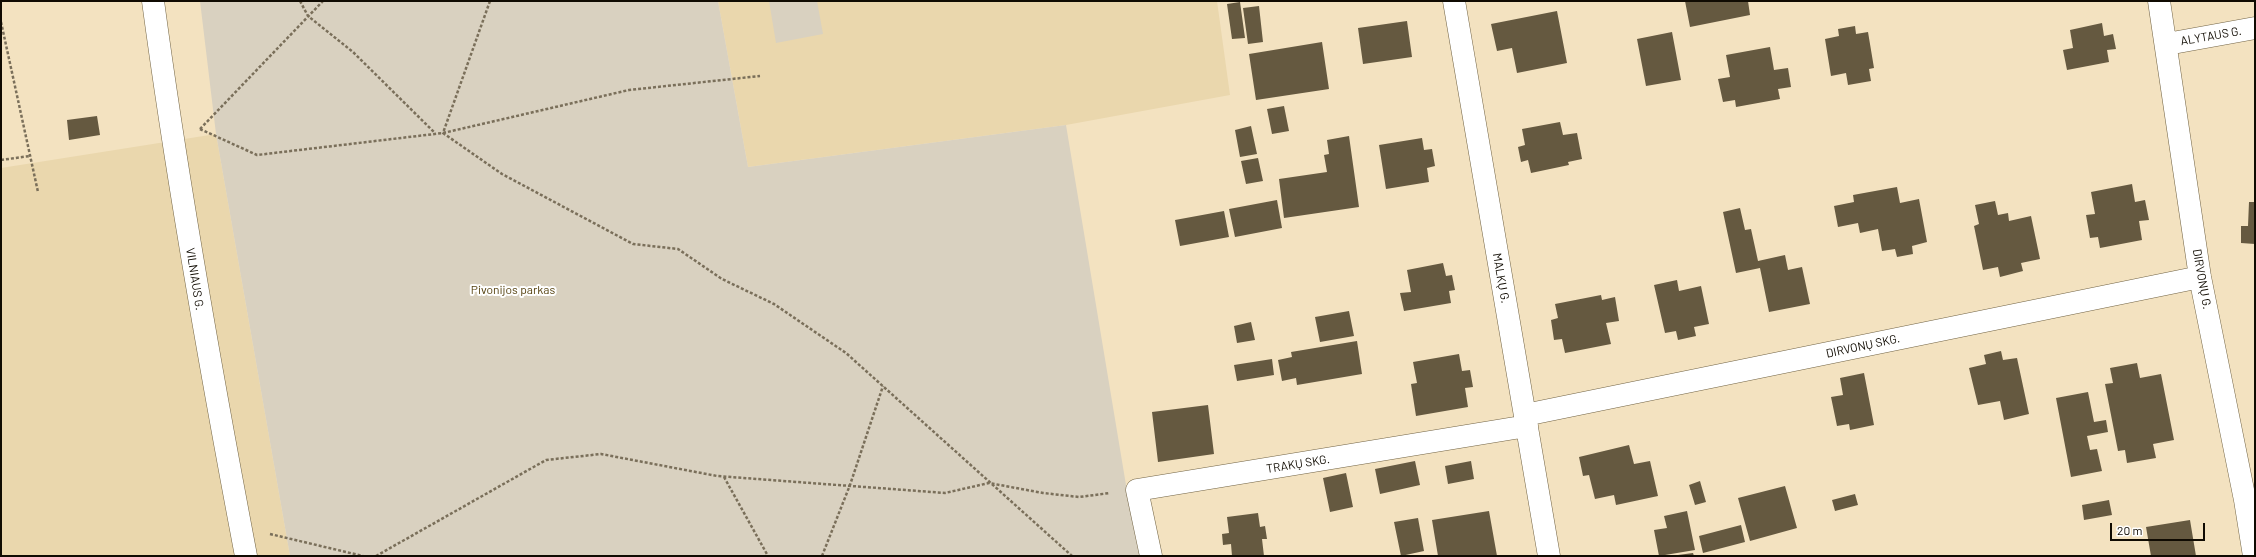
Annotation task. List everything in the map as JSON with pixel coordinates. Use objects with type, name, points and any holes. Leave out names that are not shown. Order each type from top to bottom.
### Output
[{"type":"street","name":"VILNIAUS G.","points":[[153,1],[170,126],[206,344],[246,556]]},
{"type":"street","name":"MALKŲ G.","points":[[1454,1],[1549,556]]},
{"type":"street","name":"DIRVONŲ G.","points":[[2159,1],[2167,44],[2200,277],[2250,499],[2254,556]]},
{"type":"street","name":"ALYTAUS G.","points":[[2167,44],[2255,28]]},
{"type":"street","name":"DIRVONŲ SKG.","points":[[1526,421],[2200,277]]},
{"type":"street","name":"TRAKŲ SKG.","points":[[1137,490],[1526,421]]},
{"type":"street","points":[[1137,490],[1151,556]]},
{"type":"path","points":[[300,1],[308,16],[353,52],[435,134]]},
{"type":"path","points":[[200,130],[323,1]]},
{"type":"path","points":[[443,133],[490,1]]},
{"type":"path","points":[[1,22],[38,192]]},
{"type":"path","points":[[170,126],[200,130],[257,154],[443,133],[629,90],[760,76]]},
{"type":"path","points":[[443,133],[502,174],[633,244],[678,249],[722,279],[774,304],[846,353],[1072,556]]},
{"type":"path","points":[[1,160],[30,156]]},
{"type":"path","points":[[822,556],[850,485],[883,386]]},
{"type":"path","points":[[376,556],[546,460],[601,454],[724,477],[946,493],[989,483],[1043,493],[1079,497],[1137,490]]},
{"type":"path","points":[[724,477],[768,556]]},
{"type":"path","points":[[241,527],[363,556]]},
{"type":"shaded area","points":[[718,1],[1217,1],[1230,95],[1066,125],[748,167]]},
{"type":"shaded area","points":[[216,134],[290,556],[1,556],[1,168]]},
{"type":"green space","name":"Pivonijos parkas","points":[[200,1],[718,1],[748,167],[1066,125],[1128,497],[1141,556],[290,556],[216,134]]},
{"type":"green space","points":[[769,1],[817,1],[823,34],[776,43]]},
{"type":"building","points":[[1685,1],[1748,1],[1750,15],[1690,27]]},
{"type":"building","points":[[1240,2],[1245,38],[1232,39],[1227,4]]},
{"type":"building","points":[[1259,6],[1263,42],[1248,44],[1243,8]]},
{"type":"building","points":[[1557,11],[1567,63],[1517,73],[1512,48],[1497,51],[1491,24]]},
{"type":"building","points":[[1407,21],[1412,57],[1363,64],[1358,28]]},
{"type":"building","points":[[2102,23],[2104,36],[2113,34],[2116,49],[2107,50],[2109,62],[2067,70],[2063,50],[2073,48],[2070,30]]},
{"type":"building","points":[[1855,26],[1856,34],[1868,32],[1874,68],[1869,69],[1871,81],[1848,85],[1846,73],[1831,76],[1825,39],[1839,36],[1838,29]]},
{"type":"building","points":[[1672,32],[1681,80],[1646,86],[1637,39]]},
{"type":"building","points":[[1322,42],[1329,89],[1256,100],[1249,54]]},
{"type":"building","points":[[1770,47],[1774,70],[1788,68],[1791,87],[1778,89],[1780,99],[1736,107],[1735,100],[1723,102],[1718,79],[1730,77],[1726,55]]},
{"type":"building","points":[[1284,106],[1289,131],[1272,134],[1267,109]]},
{"type":"building","points":[[97,116],[100,135],[69,140],[67,120]]},
{"type":"building","points":[[1560,122],[1563,135],[1577,133],[1582,159],[1568,162],[1569,165],[1531,173],[1528,160],[1521,162],[1518,147],[1525,145],[1522,129]]},
{"type":"building","points":[[1251,126],[1257,154],[1240,157],[1235,130]]},
{"type":"building","points":[[1349,136],[1359,207],[1284,218],[1279,179],[1327,172],[1324,155],[1329,154],[1327,140]]},
{"type":"building","points":[[1422,138],[1424,150],[1432,149],[1435,166],[1427,168],[1429,182],[1386,189],[1379,145]]},
{"type":"building","points":[[1258,158],[1263,181],[1246,184],[1241,161]]},
{"type":"building","points":[[2132,184],[2135,202],[2145,200],[2149,220],[2139,221],[2142,240],[2100,248],[2098,237],[2090,238],[2086,215],[2095,214],[2091,192]]},
{"type":"building","points":[[1897,187],[1900,203],[1919,199],[1927,242],[1912,246],[1913,254],[1897,257],[1895,249],[1882,251],[1878,229],[1860,233],[1858,223],[1838,227],[1834,206],[1854,202],[1853,195]]},
{"type":"building","points":[[1277,200],[1282,228],[1235,237],[1229,209]]},
{"type":"building","points":[[1995,201],[1998,215],[2008,213],[2009,221],[2031,216],[2040,259],[2021,263],[2023,271],[2000,277],[1998,267],[1983,270],[1974,226],[1979,224],[1975,205]]},
{"type":"building","points":[[2249,202],[2255,202],[2255,244],[2241,243],[2241,226],[2248,226]]},
{"type":"building","points":[[1740,208],[1745,230],[1751,229],[1758,261],[1785,255],[1788,270],[1802,267],[1810,304],[1769,312],[1760,268],[1736,273],[1723,212]]},
{"type":"building","points":[[1224,211],[1229,237],[1180,246],[1175,220]]},
{"type":"building","points":[[1443,263],[1446,276],[1452,275],[1455,290],[1449,291],[1451,303],[1404,311],[1400,293],[1411,292],[1407,270]]},
{"type":"building","points":[[1677,280],[1679,291],[1701,286],[1709,324],[1694,327],[1696,336],[1678,340],[1676,331],[1665,333],[1654,285]]},
{"type":"building","points":[[1601,295],[1602,300],[1615,297],[1619,321],[1606,323],[1611,344],[1565,353],[1562,339],[1554,340],[1551,320],[1558,318],[1555,304]]},
{"type":"building","points":[[1349,311],[1354,336],[1320,342],[1315,317]]},
{"type":"building","points":[[1251,322],[1255,340],[1237,343],[1234,326]]},
{"type":"building","points":[[1357,341],[1362,374],[1297,385],[1296,378],[1282,381],[1278,360],[1292,357],[1291,352]]},
{"type":"building","points":[[2001,351],[2003,360],[2017,358],[2029,414],[2004,420],[2000,401],[1978,405],[1969,368],[1986,364],[1984,355]]},
{"type":"building","points":[[1459,354],[1462,371],[1470,370],[1473,387],[1465,388],[1468,407],[1416,416],[1411,384],[1417,383],[1413,362]]},
{"type":"building","points":[[1272,359],[1274,375],[1237,381],[1234,365]]},
{"type":"building","points":[[2137,363],[2140,378],[2161,374],[2174,440],[2153,444],[2156,458],[2127,463],[2125,450],[2118,451],[2105,384],[2113,383],[2110,368]]},
{"type":"building","points":[[1864,373],[1874,425],[1850,430],[1849,424],[1837,426],[1831,397],[1843,395],[1840,378]]},
{"type":"building","points":[[2088,392],[2094,422],[2106,420],[2108,432],[2087,436],[2090,450],[2097,449],[2102,471],[2071,477],[2056,398]]},
{"type":"building","points":[[1208,405],[1214,454],[1158,462],[1152,412]]},
{"type":"building","points":[[1629,445],[1634,464],[1650,461],[1658,496],[1616,505],[1614,495],[1595,499],[1589,475],[1583,476],[1579,457]]},
{"type":"building","points":[[1415,461],[1420,485],[1380,494],[1375,469]]},
{"type":"building","points":[[1471,461],[1474,479],[1448,484],[1445,466]]},
{"type":"building","points":[[1346,473],[1353,507],[1330,512],[1323,478]]},
{"type":"building","points":[[1700,481],[1706,502],[1695,505],[1689,485]]},
{"type":"building","points":[[1785,486],[1797,528],[1750,541],[1738,498]]},
{"type":"building","points":[[1855,494],[1858,505],[1835,511],[1832,500]]},
{"type":"building","points":[[2109,500],[2112,515],[2084,520],[2082,505]]},
{"type":"building","points":[[1489,511],[1497,556],[1438,556],[1432,520]]},
{"type":"building","points":[[1687,511],[1695,550],[1659,556],[1654,530],[1667,528],[1664,516]]},
{"type":"building","points":[[1258,513],[1260,527],[1265,526],[1267,539],[1262,539],[1264,556],[1232,556],[1231,544],[1223,545],[1222,534],[1229,533],[1227,517]]},
{"type":"building","points":[[1418,518],[1424,551],[1401,556],[1394,522]]},
{"type":"building","points":[[2190,520],[2196,556],[2151,556],[2146,527]]},
{"type":"building","points":[[1741,525],[1745,542],[1703,553],[1699,536]]},
{"type":"building","points":[[1693,553],[1694,556],[1678,555]]}]
